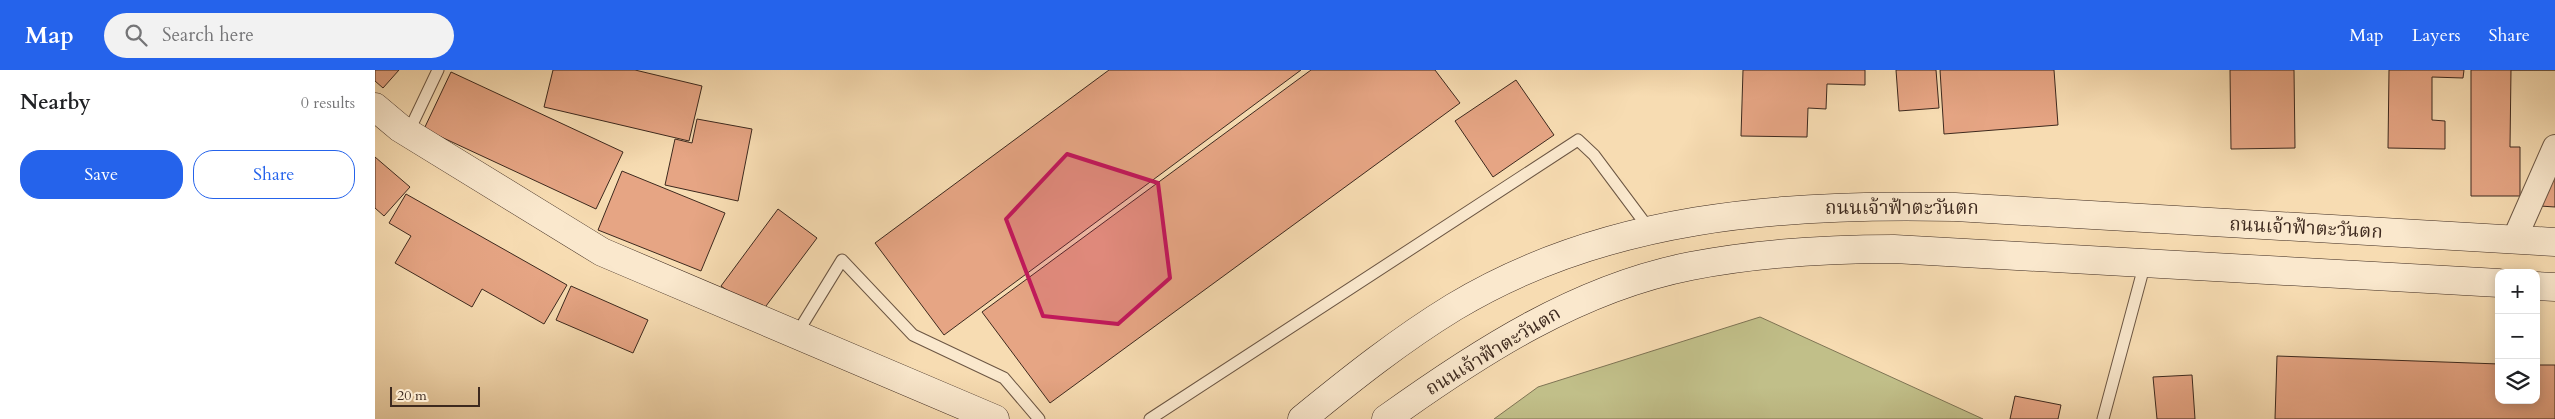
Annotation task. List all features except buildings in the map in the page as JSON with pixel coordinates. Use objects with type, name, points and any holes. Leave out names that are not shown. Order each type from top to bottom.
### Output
[{"type":"main road","points":[[375,107],[408,133],[601,252],[995,419]]},
{"type":"main road","name":"ถนนเจ้าฟ้าตะวันตก","points":[[1301,419],[1396,345],[1455,306],[1513,277],[1614,238],[1758,212],[1885,205],[1955,207],[2555,242]]},
{"type":"main road","name":"ถนนเจ้าฟ้าตะวันตก","points":[[1386,419],[1457,369],[1528,326],[1606,292],[1690,266],[1743,258],[1845,250],[1894,250],[2495,284]]},
{"type":"main road","points":[[2540,286],[2555,287]]},
{"type":"street","points":[[2514,240],[2555,147]]},
{"type":"lane","points":[[408,133],[438,70]]},
{"type":"lane","points":[[1150,419],[1578,140],[1597,159],[1650,230]]},
{"type":"lane","points":[[799,336],[804,322],[842,260],[913,335],[1003,378],[1039,419]]},
{"type":"lane","points":[[2103,419],[2145,263]]},
{"type":"highlighted area","points":[[1067,154],[1158,183],[1170,278],[1118,324],[1043,316],[1006,219]]},
{"type":"shaded area","points":[[1760,317],[1983,419],[1494,419],[1538,387]]}]
